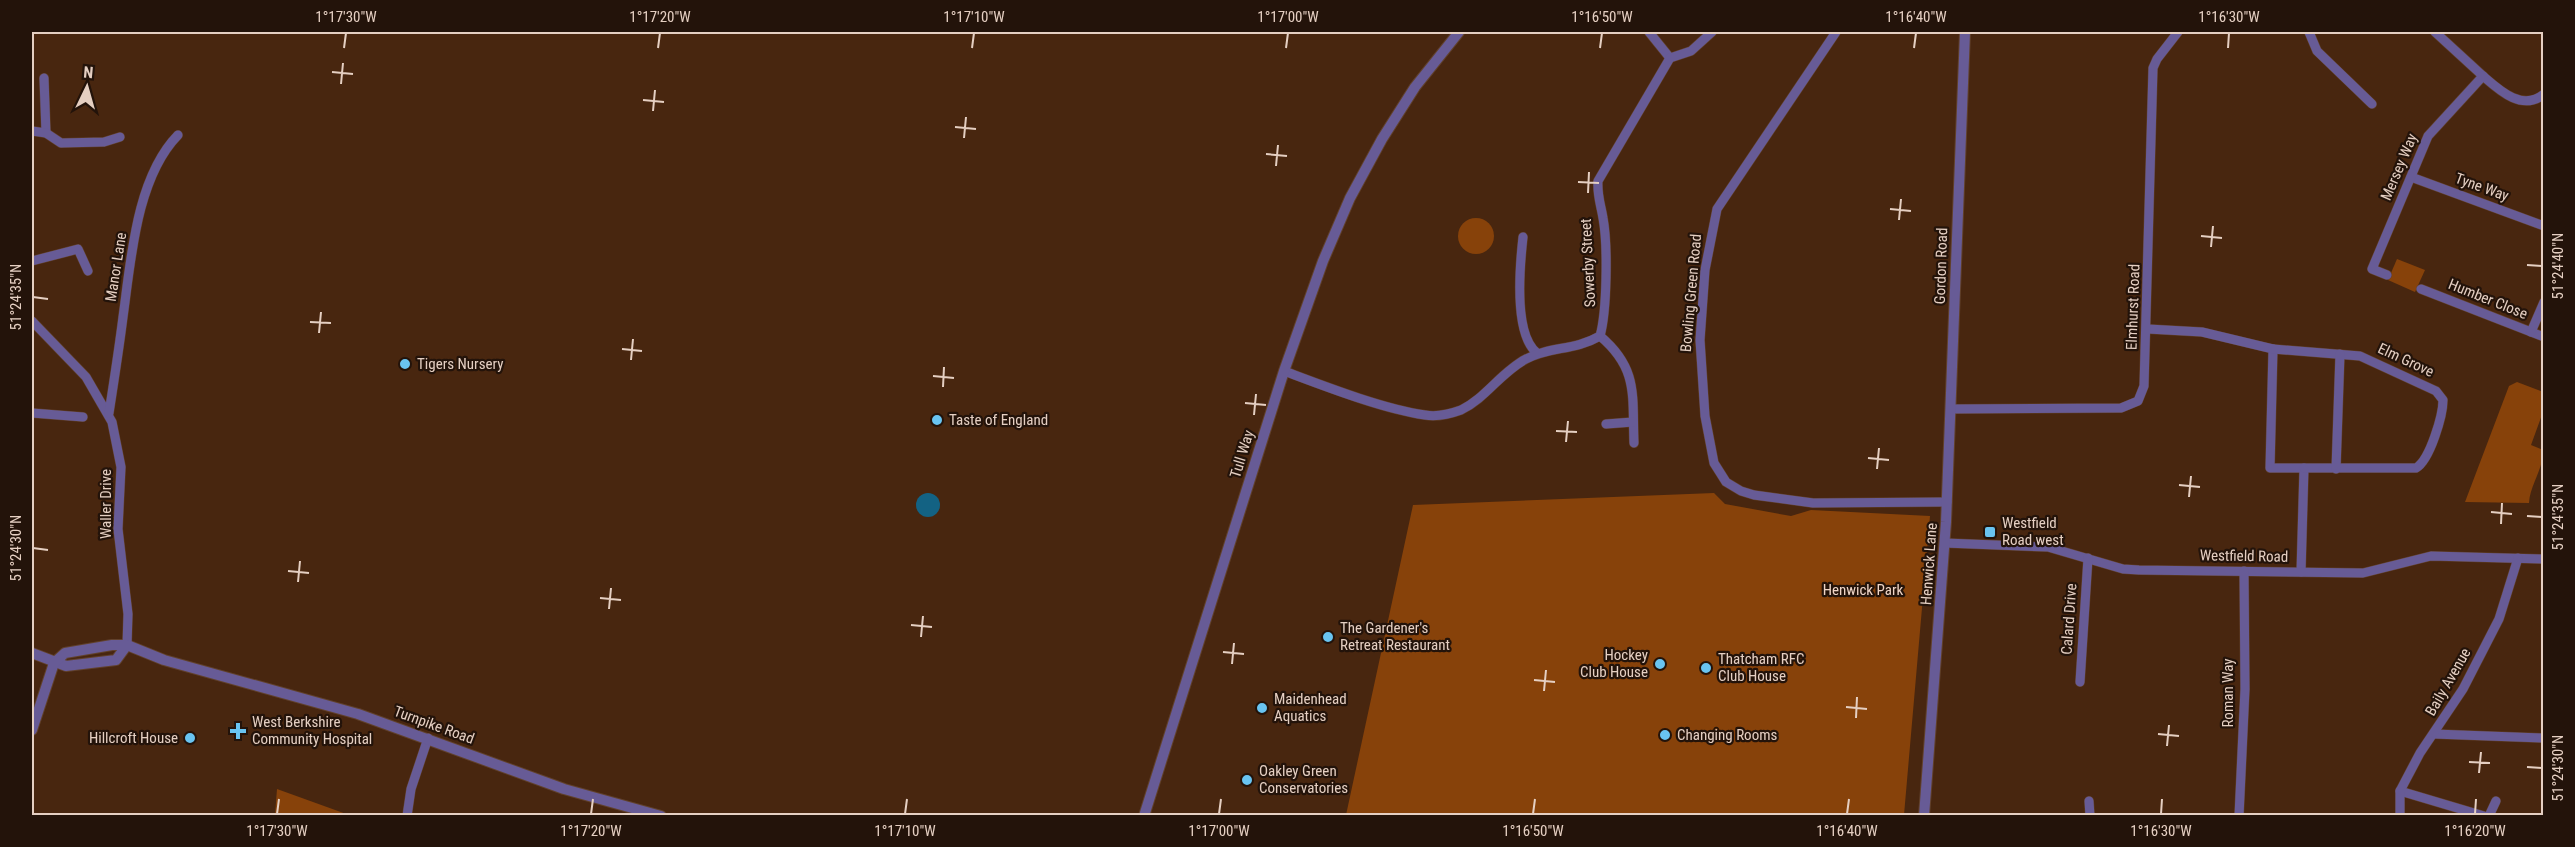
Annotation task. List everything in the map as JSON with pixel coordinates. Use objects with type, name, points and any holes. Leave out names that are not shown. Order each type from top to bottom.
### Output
[{"type":"street","name":"Tull Way","points":[[1145,814],[1284,371],[1323,261],[1365,168],[1403,105],[1459,32]]},
{"type":"street","points":[[1649,32],[1670,58],[1691,51],[1712,32]]},
{"type":"street","name":"Bowling Green Road","points":[[1726,482],[1714,463],[1701,373],[1700,340],[1712,230],[1723,197],[1836,32]]},
{"type":"street","name":"Gordon Road","points":[[1947,502],[1965,32]]},
{"type":"street","name":"Elmhurst Road","points":[[1951,409],[2131,406],[2138,401],[2144,386],[2148,329],[2153,69],[2157,58],[2178,32]]},
{"type":"street","points":[[2309,32],[2316,51],[2372,104]]},
{"type":"street","points":[[2435,32],[2503,93],[2512,98],[2531,100],[2544,94]]},
{"type":"street","name":"Sowerby Street","points":[[1600,336],[1606,317],[1604,218],[1597,195],[1598,181],[1670,58]]},
{"type":"street","name":"Mersey Way","points":[[2387,275],[2372,269],[2428,135],[2483,76]]},
{"type":"street","points":[[44,78],[46,133]]},
{"type":"street","points":[[35,89],[45,88]]},
{"type":"street","points":[[32,130],[46,133],[61,143],[104,142],[120,137]]},
{"type":"street","name":"Manor Lane","points":[[109,413],[133,244],[154,167],[165,147],[178,135]]},
{"type":"street","points":[[104,142],[106,153]]},
{"type":"street","name":"Tyne Way","points":[[2410,177],[2544,226]]},
{"type":"street","points":[[78,237],[78,249],[88,271]]},
{"type":"street","points":[[1523,237],[1520,268],[1521,309],[1532,349],[1537,353]]},
{"type":"street","points":[[32,261],[78,249]]},
{"type":"street","name":"Humber Close","points":[[2421,289],[2544,337]]},
{"type":"street","points":[[2530,332],[2544,302]]},
{"type":"street","name":"Waller Drive","points":[[32,324],[86,377],[109,413],[121,467],[118,529],[126,593],[127,645]]},
{"type":"street","name":"Elm Grove","points":[[2148,329],[2202,332],[2273,349],[2340,354],[2369,359],[2436,391],[2441,396],[2443,406],[2434,437],[2420,466],[2404,470],[2270,468],[2273,349]]},
{"type":"street","points":[[1284,371],[1397,408],[1426,416],[1436,415],[1460,410],[1475,401],[1507,370],[1537,353],[1584,346],[1600,336],[1620,356],[1628,369],[1634,443]]},
{"type":"street","points":[[2336,469],[2340,354]]},
{"type":"street","points":[[32,413],[83,417]]},
{"type":"street","points":[[1606,424],[1633,422]]},
{"type":"street","points":[[2301,572],[2304,468]]},
{"type":"street","name":"Henwick Lane","points":[[1726,482],[1746,494],[1813,503],[1947,502],[1924,816]]},
{"type":"street","name":"Westfield Road","points":[[1945,543],[2036,545],[2139,570],[2376,572],[2432,556],[2544,559]]},
{"type":"street","name":"Calard Drive","points":[[2080,682],[2088,558]]},
{"type":"street","name":"Baily Avenue","points":[[2400,791],[2463,689],[2499,619],[2518,558]]},
{"type":"street","name":"Roman Way","points":[[2239,816],[2245,689],[2244,571]]},
{"type":"street","points":[[32,653],[66,666],[116,660],[127,645]]},
{"type":"street","name":"Turnpike Road","points":[[127,645],[143,654],[358,714],[564,789],[660,816]]},
{"type":"street","points":[[32,730],[54,663]]},
{"type":"street","points":[[2434,734],[2544,738]]},
{"type":"street","points":[[407,816],[411,789],[428,738]]},
{"type":"street","points":[[2400,816],[2400,791],[2484,816]]},
{"type":"street","points":[[2089,801],[2090,816]]},
{"type":"street","points":[[2489,816],[2496,801]]},
{"type":"green space","points":[[1476,218],[1489,223],[1494,236],[1489,249],[1476,254],[1463,249],[1458,236],[1463,223]]},
{"type":"green space","points":[[2397,259],[2425,270],[2415,292],[2388,280]]},
{"type":"green space","points":[[2517,382],[2543,392],[2543,412],[2531,445],[2543,450],[2543,457],[2529,503],[2465,502],[2509,386]]},
{"type":"green space","name":"Henwick Park","points":[[1714,493],[1725,504],[1791,516],[1811,510],[1930,516],[1904,815],[1346,815],[1413,505]]},
{"type":"green space","points":[[277,789],[349,815],[275,815]]},
{"type":"water","points":[[928,493],[933,494],[939,500],[939,510],[933,516],[928,517],[923,516],[917,510],[916,505],[917,500],[923,494]]},
{"type":"place","name":"Tigers Nursery","points":[[405,364]]},
{"type":"place","name":"Taste of England","points":[[937,420]]},
{"type":"place","name":"Westfield Road west","points":[[1990,532]]},
{"type":"place","name":"The Gardener's Retreat Restaurant","points":[[1328,637]]},
{"type":"place","name":"Hockey Club House","points":[[1660,664]]},
{"type":"place","name":"Thatcham RFC Club House","points":[[1706,668]]},
{"type":"place","name":"Maidenhead Aquatics","points":[[1262,708]]},
{"type":"place","name":"West Berkshire Community Hospital","points":[[238,731]]},
{"type":"place","name":"Changing Rooms","points":[[1665,735]]},
{"type":"place","name":"Hillcroft House","points":[[190,738]]},
{"type":"place","name":"Oakley Green Conservatories","points":[[1247,780]]}]
